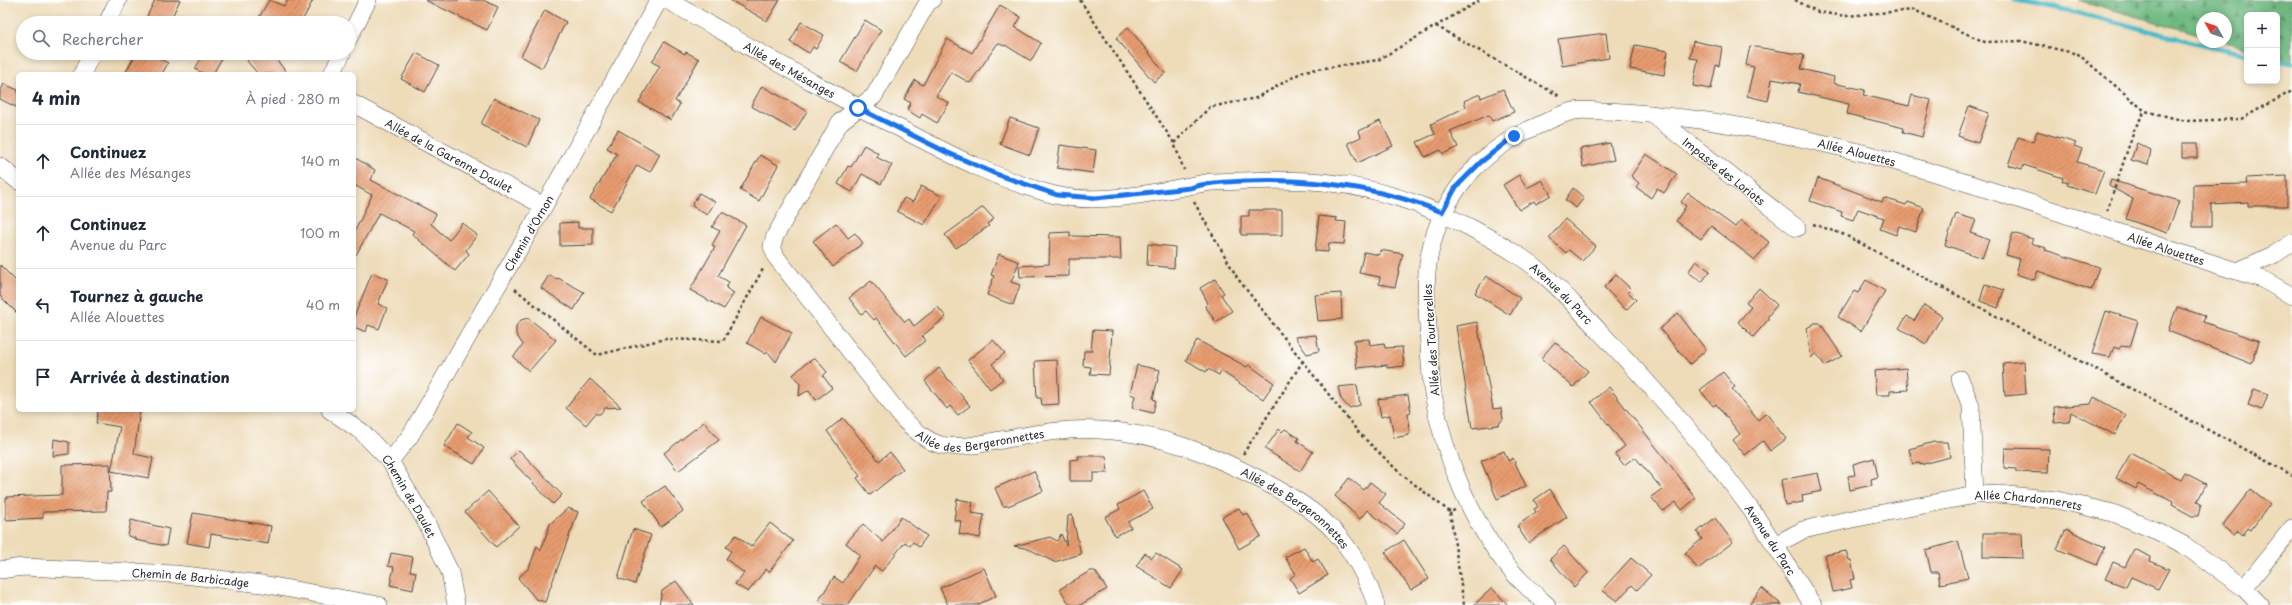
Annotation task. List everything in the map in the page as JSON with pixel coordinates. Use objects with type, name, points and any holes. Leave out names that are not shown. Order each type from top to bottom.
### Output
[{"type":"street","points":[[110,16],[118,0]]},
{"type":"street","points":[[356,24],[368,0]]},
{"type":"street","name":"Chemin d'Ornon","points":[[390,461],[410,436],[544,206],[659,0]]},
{"type":"street","name":"Allée des Mésanges","points":[[666,0],[858,108],[946,152],[996,174],[1057,195],[1096,198],[1190,188]]},
{"type":"street","points":[[774,251],[772,246],[775,236],[840,122],[874,96],[928,2],[932,0]]},
{"type":"street","points":[[83,72],[89,60]]},
{"type":"street","points":[[333,72],[339,60]]},
{"type":"street","name":"Allée de la Garenne Daulet","points":[[356,105],[544,206]]},
{"type":"street","name":"Allée Alouettes","points":[[1442,212],[1456,187],[1481,162],[1514,136],[1573,111],[1643,112],[1743,126],[1847,148],[1970,184],[2262,278],[2292,296]]},
{"type":"street","name":"Impasse des Loriots","points":[[1652,114],[1804,225]]},
{"type":"street","points":[[0,166],[16,179]]},
{"type":"street","name":"Avenue du Parc","points":[[1190,188],[1206,183],[1258,180],[1324,182],[1380,193],[1421,204],[1442,212],[1524,259],[1564,295],[1629,362],[1692,434],[1755,515],[1812,605]]},
{"type":"street","name":"Allée des Tourterelles","points":[[1442,212],[1435,228],[1427,266],[1426,299],[1434,394],[1448,449],[1469,504],[1491,541],[1516,576],[1547,605]]},
{"type":"street","points":[[2238,271],[2275,254],[2292,243]]},
{"type":"street","name":"Allée des Bergeronnettes","points":[[774,251],[904,420],[932,441],[948,446],[970,446],[1055,430],[1100,430],[1139,434],[1182,444],[1235,466],[1284,492],[1308,508],[1327,524],[1359,565],[1376,605]]},
{"type":"street","points":[[1960,379],[1971,406],[1975,495]]},
{"type":"street","name":"Chemin de Daulet","points":[[333,412],[362,432],[390,461],[426,522],[450,572],[456,605]]},
{"type":"street","name":"Allée Chardonnerets","points":[[1775,545],[1803,530],[1852,518],[1975,495],[1999,494],[2057,500],[2113,512],[2159,532],[2184,545],[2244,588],[2260,605]]},
{"type":"street","points":[[2244,588],[2292,528]]},
{"type":"street","name":"Chemin de Barbicadge","points":[[0,570],[23,567],[175,574],[262,584],[380,605]]},
{"type":"path","points":[[1080,0],[1174,143],[1195,205],[1238,279],[1359,433],[1400,472],[1450,512],[1464,605]]},
{"type":"path","points":[[1174,143],[1210,107],[1256,98],[1304,71],[1378,60],[1480,0]]},
{"type":"path","points":[[1795,0],[1818,12],[1845,16],[1914,10],[1985,42],[2021,41],[2078,54],[2145,111],[2186,121],[2242,119],[2292,91]]},
{"type":"path","points":[[1436,26],[1564,98],[1573,111]]},
{"type":"path","points":[[2101,227],[2135,128],[2145,111]]},
{"type":"path","points":[[1804,225],[1845,236],[2292,474]]},
{"type":"path","points":[[502,278],[597,354],[665,339],[723,341],[774,251]]},
{"type":"path","points":[[1235,466],[1303,362]]},
{"type":"path","points":[[1450,512],[1469,504]]},
{"type":"green space","points":[[2078,0],[2292,0],[2292,61],[2280,58],[2280,12],[2244,12],[2244,47],[2232,44],[2232,12],[2196,12],[2196,33]]},
{"type":"building","points":[[155,0],[180,0],[172,16],[147,16]]},
{"type":"building","points":[[269,0],[284,6],[288,0],[313,0],[305,16],[260,16]]},
{"type":"building","points":[[425,0],[483,0],[498,7],[487,30]]},
{"type":"building","points":[[730,0],[780,0],[767,21]]},
{"type":"building","points":[[1000,5],[1021,17],[1015,27],[1041,43],[1031,61],[1005,45],[1004,46],[998,43],[970,83],[951,72],[936,96],[949,103],[937,123],[922,114],[920,118],[907,110],[911,103],[904,99],[915,80],[923,85],[947,39],[972,53]]},
{"type":"building","points":[[545,10],[566,22],[542,68],[521,56]]},
{"type":"building","points":[[865,20],[881,30],[857,71],[840,62]]},
{"type":"building","points":[[801,22],[824,35],[816,49],[813,47],[809,53],[790,42]]},
{"type":"building","points":[[1128,27],[1165,73],[1154,82],[1116,38]]},
{"type":"building","points":[[1606,33],[1609,58],[1562,66],[1558,39]]},
{"type":"building","points":[[1693,41],[1722,47],[1719,66],[1716,65],[1711,89],[1693,86],[1698,59],[1690,58]]},
{"type":"building","points":[[664,42],[685,54],[686,52],[699,59],[675,101],[680,104],[671,120],[639,102],[660,66],[652,62]]},
{"type":"building","points":[[1635,45],[1668,51],[1664,75],[1630,69]]},
{"type":"building","points":[[1750,46],[1804,55],[1801,69],[1834,77],[1833,83],[1865,90],[1863,95],[1909,106],[1912,95],[1931,100],[1922,137],[1903,132],[1904,128],[1847,114],[1849,104],[1798,92],[1800,84],[1772,79],[1768,101],[1747,96],[1754,67],[1746,65]]},
{"type":"building","points":[[416,53],[439,65],[425,92],[401,79]]},
{"type":"building","points":[[132,60],[162,60],[168,63],[163,72],[126,72]]},
{"type":"building","points":[[200,60],[221,60],[214,72],[201,72],[195,69]]},
{"type":"building","points":[[277,60],[286,72],[256,72],[247,61]]},
{"type":"building","points":[[4,84],[16,89],[16,107],[0,99],[0,92]]},
{"type":"building","points":[[762,86],[807,111],[795,131],[751,106]]},
{"type":"building","points":[[1503,89],[1514,112],[1492,121],[1489,115],[1450,131],[1458,147],[1443,154],[1441,150],[1425,157],[1417,142],[1435,134],[1431,124],[1466,107],[1464,101],[1480,94],[1481,98]]},
{"type":"building","points":[[494,98],[539,120],[527,147],[481,124]]},
{"type":"building","points":[[1969,106],[1989,113],[1978,143],[1958,136]]},
{"type":"building","points":[[1010,118],[1039,128],[1030,155],[1000,144]]},
{"type":"building","points":[[1380,121],[1393,146],[1357,163],[1348,143],[1361,137],[1359,131]]},
{"type":"building","points":[[618,130],[660,154],[650,172],[637,165],[611,211],[590,199],[617,154],[607,148]]},
{"type":"building","points":[[2037,131],[2076,143],[2074,146],[2082,149],[2077,162],[2104,170],[2095,194],[2067,185],[2068,183],[2062,181],[2063,178],[2024,165],[2022,169],[2008,165],[2018,137],[2033,142]]},
{"type":"building","points":[[1610,143],[1614,160],[1583,167],[1580,149]]},
{"type":"building","points":[[2137,143],[2151,150],[2148,165],[2131,160]]},
{"type":"building","points":[[2182,143],[2197,143],[2197,158],[2182,158]]},
{"type":"building","points":[[864,145],[878,153],[876,157],[892,165],[881,184],[862,174],[852,192],[838,184],[848,166],[851,167]]},
{"type":"building","points":[[1060,145],[1096,150],[1093,173],[1057,168]]},
{"type":"building","points":[[1646,154],[1677,174],[1664,193],[1657,188],[1651,198],[1636,187],[1639,183],[1631,176]]},
{"type":"building","points":[[760,155],[778,165],[759,201],[740,190]]},
{"type":"building","points":[[356,158],[375,170],[371,180],[436,214],[431,224],[449,240],[462,223],[477,235],[466,250],[469,254],[455,271],[412,234],[414,231],[379,213],[356,255],[356,229],[372,195],[356,186]]},
{"type":"building","points":[[1519,175],[1527,188],[1542,180],[1551,195],[1536,204],[1534,201],[1519,210],[1503,185]]},
{"type":"building","points":[[2287,176],[2287,206],[2248,206],[2248,202],[2211,204],[2211,227],[2193,227],[2193,185],[2247,184],[2246,178]]},
{"type":"building","points":[[1818,178],[1882,202],[1884,198],[1906,205],[1908,202],[1924,208],[1916,232],[1899,226],[1896,235],[1880,229],[1884,218],[1858,209],[1853,220],[1841,216],[1842,212],[1810,201]]},
{"type":"building","points":[[2111,180],[2179,201],[2167,233],[2126,219],[2133,199],[2109,186]]},
{"type":"building","points":[[921,186],[942,196],[924,225],[897,211],[904,198],[913,202]]},
{"type":"building","points":[[1573,188],[1584,198],[1576,208],[1565,200]]},
{"type":"building","points":[[699,193],[715,202],[707,215],[692,206]]},
{"type":"building","points":[[1688,193],[1735,227],[1741,220],[1769,242],[1755,260],[1711,226],[1701,239],[1676,221],[1686,206],[1681,202]]},
{"type":"building","points":[[983,207],[994,219],[987,224],[989,226],[956,248],[945,235]]},
{"type":"building","points":[[1249,210],[1282,210],[1282,235],[1241,235],[1241,216],[1249,216]]},
{"type":"building","points":[[722,212],[746,225],[718,276],[729,282],[726,288],[734,293],[724,309],[690,290],[715,247],[712,245],[720,231],[712,227]]},
{"type":"building","points":[[1956,214],[1976,220],[1971,233],[1989,240],[1982,258],[1945,245]]},
{"type":"building","points":[[1319,216],[1337,218],[1336,221],[1346,222],[1344,244],[1329,243],[1328,252],[1315,251]]},
{"type":"building","points":[[1565,219],[1596,246],[1582,261],[1569,250],[1566,253],[1549,238]]},
{"type":"building","points":[[578,222],[578,228],[593,228],[593,245],[560,246],[560,223]]},
{"type":"building","points":[[836,223],[848,238],[855,233],[863,243],[833,267],[813,241]]},
{"type":"building","points":[[1070,232],[1070,236],[1120,237],[1121,259],[1069,259],[1069,276],[1020,277],[1019,266],[1049,264],[1050,233]]},
{"type":"building","points":[[2013,233],[2033,239],[2031,243],[2046,248],[2045,250],[2099,267],[2091,290],[2038,271],[2034,280],[2016,274],[2020,259],[2006,255]]},
{"type":"building","points":[[1148,244],[1175,247],[1174,268],[1147,265]]},
{"type":"building","points":[[1380,250],[1403,254],[1395,287],[1379,284],[1380,277],[1359,273],[1364,252],[1380,255]]},
{"type":"building","points":[[999,254],[1019,262],[1011,282],[1020,285],[1013,305],[987,295],[994,276],[991,275]]},
{"type":"building","points":[[1696,261],[1710,271],[1702,282],[1688,272]]},
{"type":"building","points":[[0,265],[16,281],[16,312],[0,296]]},
{"type":"building","points":[[372,273],[388,279],[378,304],[387,308],[379,329],[368,325],[366,332],[356,328],[356,312]]},
{"type":"building","points":[[549,275],[557,279],[558,278],[584,292],[574,310],[541,288]]},
{"type":"building","points":[[1616,275],[1631,289],[1628,292],[1636,300],[1626,310],[1604,287]]},
{"type":"building","points":[[1486,276],[1520,298],[1510,315],[1475,293]]},
{"type":"building","points":[[1215,279],[1224,293],[1221,295],[1232,311],[1216,322],[1205,306],[1208,303],[1200,288]]},
{"type":"building","points":[[1866,280],[1885,291],[1861,331],[1838,317],[1854,291],[1858,293]]},
{"type":"building","points":[[871,281],[905,322],[909,319],[914,326],[938,307],[946,317],[922,336],[926,340],[906,356],[876,318],[874,320],[866,311],[861,314],[849,298]]},
{"type":"building","points":[[1985,284],[2004,290],[1998,308],[1980,301]]},
{"type":"building","points":[[1759,288],[1777,305],[1768,316],[1768,320],[1753,337],[1738,322],[1751,307],[1746,303]]},
{"type":"building","points":[[1341,293],[1342,319],[1318,321],[1315,295]]},
{"type":"building","points":[[1924,305],[1942,316],[1926,344],[1899,328],[1907,316],[1914,321]]},
{"type":"building","points":[[2177,307],[2205,316],[2203,322],[2259,341],[2252,364],[2168,331]]},
{"type":"building","points":[[2106,311],[2138,321],[2130,347],[2121,346],[2119,349],[2114,347],[2110,357],[2092,354]]},
{"type":"building","points":[[1678,313],[1706,350],[1690,364],[1660,329]]},
{"type":"building","points":[[761,317],[792,333],[776,362],[768,352],[766,354],[747,343]]},
{"type":"building","points":[[528,318],[556,340],[529,371],[513,357],[523,345],[516,334],[516,326],[521,320]]},
{"type":"building","points":[[1477,322],[1493,409],[1501,408],[1503,419],[1498,425],[1472,428],[1456,326]]},
{"type":"building","points":[[1815,323],[1820,323],[1842,356],[1825,366],[1816,353],[1811,358],[1807,328]]},
{"type":"building","points":[[1093,330],[1112,331],[1109,375],[1090,374],[1091,367],[1083,366],[1084,351],[1091,351]]},
{"type":"building","points":[[1316,335],[1319,351],[1307,354],[1295,337]]},
{"type":"building","points":[[1369,339],[1370,345],[1384,343],[1385,348],[1402,347],[1404,366],[1387,368],[1387,365],[1357,368],[1354,340]]},
{"type":"building","points":[[993,340],[1005,353],[992,364],[1003,379],[990,389],[968,360]]},
{"type":"building","points":[[1197,340],[1247,367],[1249,365],[1274,383],[1263,399],[1221,371],[1219,375],[1208,369],[1206,372],[1186,360]]},
{"type":"building","points":[[1555,342],[1588,371],[1573,387],[1541,358]]},
{"type":"building","points":[[815,358],[827,372],[823,376],[832,388],[816,400],[809,390],[799,396],[800,384],[793,375],[805,364]]},
{"type":"building","points":[[1057,360],[1059,404],[1042,405],[1041,398],[1037,398],[1035,361]]},
{"type":"building","points":[[2024,361],[2026,394],[2005,396],[2003,363]]},
{"type":"building","points":[[1137,365],[1160,370],[1153,399],[1156,400],[1153,413],[1132,408],[1135,396],[1130,394]]},
{"type":"building","points":[[939,368],[970,406],[958,415],[950,406],[947,409],[925,381]]},
{"type":"building","points":[[1906,368],[1908,390],[1890,391],[1890,395],[1876,395],[1874,371]]},
{"type":"building","points":[[1723,372],[1735,387],[1732,389],[1758,420],[1766,413],[1786,439],[1770,451],[1763,441],[1745,455],[1733,440],[1740,434],[1716,404],[1713,406],[1700,390]]},
{"type":"building","points":[[590,379],[621,407],[605,408],[600,414],[595,414],[586,425],[566,408]]},
{"type":"building","points":[[1357,385],[1360,405],[1349,408],[1341,399],[1338,387]]},
{"type":"building","points":[[1609,387],[1696,498],[1682,510],[1676,502],[1663,511],[1651,497],[1662,489],[1635,457],[1624,465],[1615,454],[1625,446],[1591,402]]},
{"type":"building","points":[[2254,389],[2268,394],[2262,410],[2248,405]]},
{"type":"building","points":[[1408,395],[1411,412],[1408,413],[1409,435],[1394,438],[1390,415],[1381,417],[1378,399]]},
{"type":"building","points":[[2094,397],[2126,415],[2115,435],[2071,412],[2069,422],[2055,423],[2054,407],[2091,404]]},
{"type":"building","points":[[98,412],[140,412],[134,454],[153,458],[149,478],[111,471],[120,427],[96,423]]},
{"type":"building","points":[[843,418],[879,461],[890,452],[903,469],[870,495],[857,478],[860,476],[827,431]]},
{"type":"building","points":[[704,422],[719,440],[678,471],[664,453]]},
{"type":"building","points":[[458,423],[472,432],[468,437],[484,448],[474,464],[444,446]]},
{"type":"building","points":[[1279,429],[1282,432],[1285,429],[1299,438],[1297,441],[1313,452],[1300,471],[1265,449]]},
{"type":"building","points":[[54,439],[69,442],[69,454],[53,456]]},
{"type":"building","points":[[1934,442],[1947,442],[1950,457],[1920,465],[1920,463],[1913,464],[1909,449]]},
{"type":"building","points":[[2005,448],[2049,449],[2048,473],[2016,472],[2016,469],[2004,468]]},
{"type":"building","points":[[519,450],[562,495],[553,504],[510,459]]},
{"type":"building","points":[[1504,451],[1508,461],[1513,458],[1526,486],[1497,499],[1481,461]]},
{"type":"building","points":[[2131,453],[2181,480],[2185,473],[2206,484],[2197,502],[2201,504],[2198,516],[2192,516],[2172,505],[2173,502],[2138,484],[2136,489],[2116,478]]},
{"type":"building","points":[[1078,456],[1106,456],[1108,473],[1093,473],[1093,481],[1070,481],[1070,460],[1079,459]]},
{"type":"building","points":[[1874,458],[1878,477],[1871,479],[1872,485],[1850,490],[1848,476],[1855,475],[1853,464]]},
{"type":"building","points":[[110,464],[111,492],[107,492],[106,511],[43,512],[43,518],[6,520],[6,497],[62,495],[62,465]]},
{"type":"building","points":[[1034,471],[1043,491],[1008,506],[1003,506],[995,488]]},
{"type":"building","points":[[1818,473],[1822,491],[1802,495],[1803,502],[1785,505],[1781,480]]},
{"type":"building","points":[[1349,478],[1364,490],[1370,482],[1386,494],[1379,503],[1405,524],[1397,534],[1367,510],[1360,519],[1335,496]]},
{"type":"building","points":[[665,486],[683,511],[661,527],[643,501]]},
{"type":"building","points":[[1550,489],[1567,517],[1528,543],[1517,526],[1536,512],[1534,509],[1538,507],[1534,500]]},
{"type":"building","points":[[2251,489],[2270,504],[2251,530],[2248,528],[2243,535],[2238,531],[2234,535],[2222,526]]},
{"type":"building","points":[[488,491],[519,526],[496,547],[465,512]]},
{"type":"building","points":[[1143,491],[1153,509],[1128,522],[1131,528],[1115,536],[1105,517],[1120,509],[1118,505]]},
{"type":"building","points":[[957,499],[973,502],[971,513],[984,515],[980,538],[959,534],[961,521],[954,520]]},
{"type":"building","points":[[568,508],[578,512],[545,602],[536,599],[518,578],[529,568],[537,546],[541,550],[550,524]]},
{"type":"building","points":[[1239,508],[1243,515],[1247,513],[1261,536],[1239,549],[1222,517]]},
{"type":"building","points":[[193,513],[271,526],[268,544],[211,534],[209,547],[187,543]]},
{"type":"building","points":[[1072,515],[1081,554],[1054,562],[1029,549],[1014,546],[1050,537],[1057,541],[1061,534],[1066,545],[1068,516]]},
{"type":"building","points":[[901,517],[927,536],[919,547],[913,542],[910,546],[905,542],[882,571],[875,566],[848,605],[826,605],[819,600],[834,577],[843,583],[860,555],[846,543],[863,524],[883,542]]},
{"type":"building","points":[[1715,518],[1733,542],[1698,569],[1685,553],[1702,539],[1697,532]]},
{"type":"building","points":[[131,520],[169,529],[166,546],[135,540],[135,538],[128,536]]},
{"type":"building","points":[[770,523],[793,541],[769,572],[766,569],[748,592],[735,584],[744,573],[726,559],[731,551],[726,547],[736,535],[751,547]]},
{"type":"building","points":[[633,529],[651,535],[635,584],[618,578]]},
{"type":"building","points":[[2066,529],[2105,547],[2097,565],[2057,549]]},
{"type":"building","points":[[1983,533],[2022,533],[2023,558],[1983,557]]},
{"type":"building","points":[[1404,540],[1429,579],[1411,590],[1385,552]]},
{"type":"building","points":[[1958,541],[1968,578],[1940,584],[1938,572],[1931,572],[1926,550]]},
{"type":"building","points":[[1564,546],[1588,573],[1574,587],[1550,559]]},
{"type":"building","points":[[1304,547],[1313,562],[1318,559],[1328,575],[1299,593],[1290,578],[1296,574],[1285,557]]},
{"type":"building","points":[[2134,549],[2151,557],[2150,561],[2169,569],[2158,589],[2131,577],[2126,587],[2105,579],[2113,562],[2125,567]]},
{"type":"building","points":[[1846,551],[1849,560],[1851,560],[1855,579],[1850,580],[1852,588],[1833,592],[1825,555]]},
{"type":"building","points":[[391,553],[413,557],[410,571],[416,572],[413,590],[390,585],[394,567],[388,566]]},
{"type":"building","points":[[1145,553],[1152,558],[1156,553],[1183,570],[1171,588],[1136,566]]},
{"type":"building","points":[[1631,558],[1651,575],[1637,590],[1632,585],[1617,601],[1602,590]]},
{"type":"building","points":[[984,568],[996,596],[977,605],[948,605],[940,588]]},
{"type":"building","points":[[1090,571],[1095,571],[1107,589],[1080,605],[1070,605],[1060,589]]},
{"type":"building","points":[[676,581],[694,605],[659,605],[662,591]]},
{"type":"building","points":[[1492,588],[1508,605],[1474,605]]},
{"type":"building","points":[[1762,588],[1782,605],[1749,605]]},
{"type":"waterway","points":[[2015,0],[2044,5],[2244,53]]},
{"type":"waterway","points":[[2280,61],[2292,63]]},
{"type":"route","points":[[858,108],[946,152],[996,174],[1057,195],[1096,198],[1190,188],[1206,183],[1266,180],[1324,182],[1380,193],[1421,204],[1442,212],[1456,187],[1481,162],[1514,136]]}]
